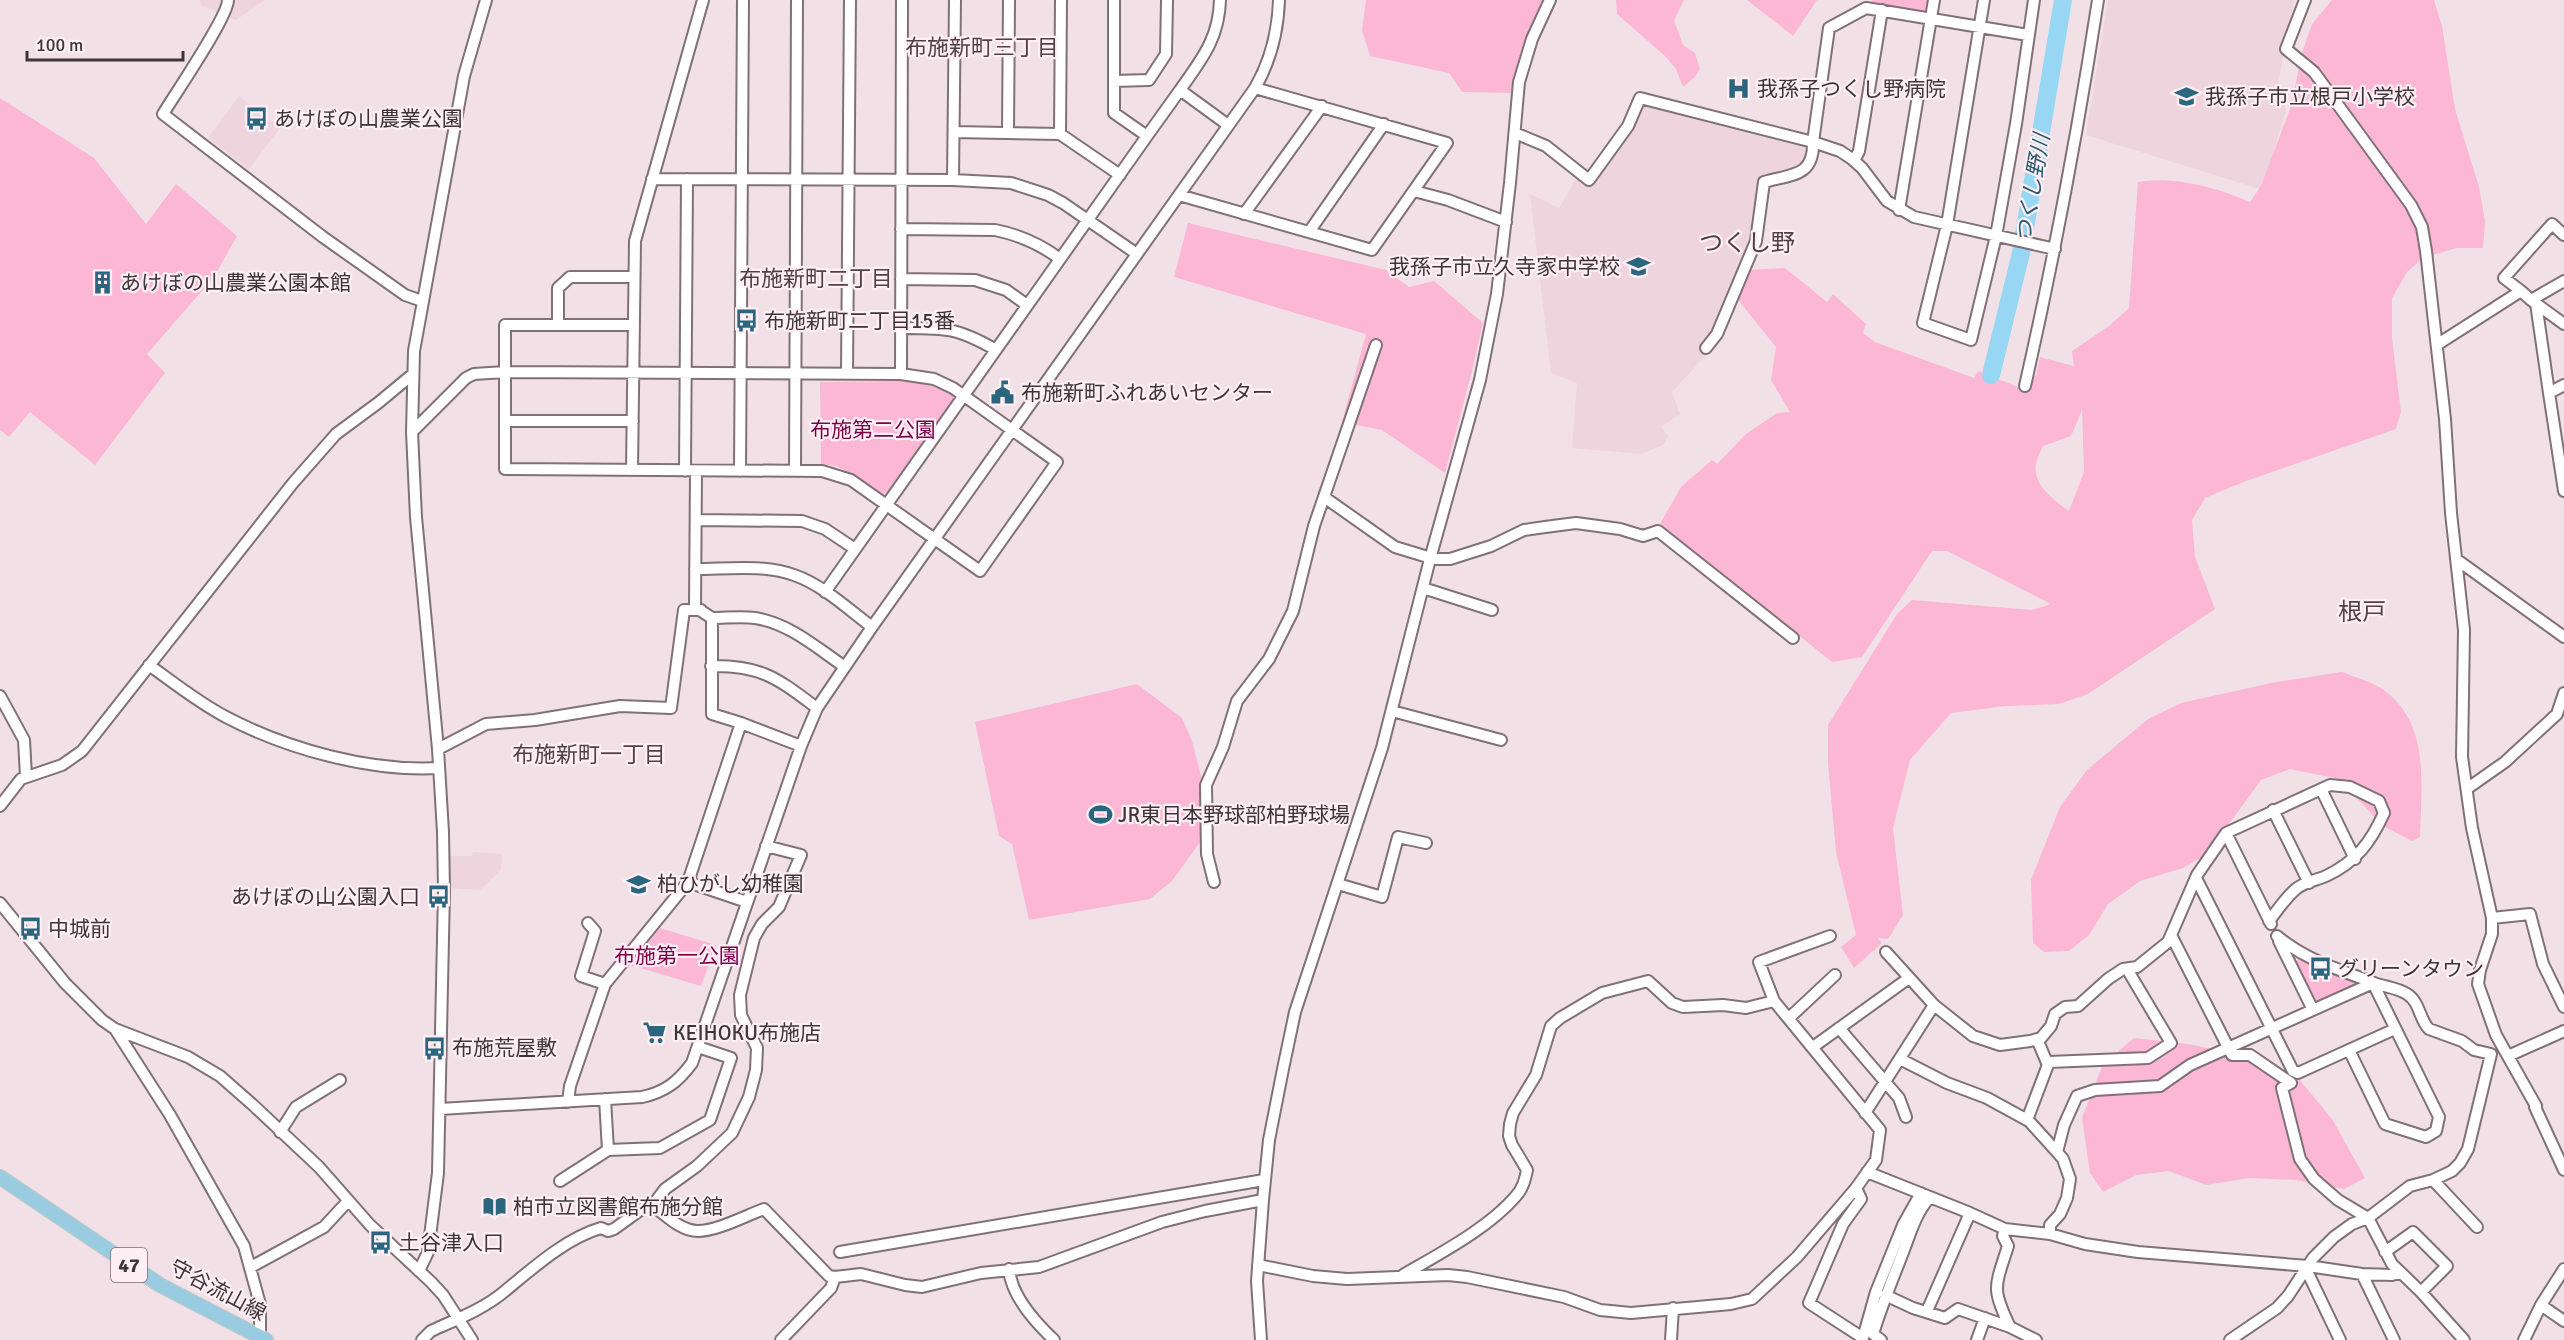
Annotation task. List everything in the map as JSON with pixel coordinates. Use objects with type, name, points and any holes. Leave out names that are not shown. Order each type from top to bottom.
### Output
[{"type":"main road","name":"守谷流山線","points":[[2,1183],[160,1285],[262,1339]]},
{"type":"street","points":[[228,0],[228,6],[216,28],[163,114],[324,237],[405,295],[422,301]]},
{"type":"street","points":[[419,1271],[428,1252],[436,1199],[444,891],[438,749],[416,517],[412,432],[413,374],[416,334],[464,76],[486,0]]},
{"type":"street","points":[[632,470],[635,241],[703,0]]},
{"type":"street","points":[[740,471],[743,0]]},
{"type":"street","points":[[795,470],[797,0]]},
{"type":"street","points":[[847,374],[850,0]]},
{"type":"street","points":[[901,375],[902,0]]},
{"type":"street","points":[[954,180],[955,0]]},
{"type":"street","points":[[1008,0],[1008,132]]},
{"type":"street","points":[[1060,134],[1061,0]]},
{"type":"street","points":[[1114,0],[1114,112],[1147,136]]},
{"type":"street","points":[[1114,81],[1149,80],[1166,54],[1167,0]]},
{"type":"street","points":[[825,592],[1211,46],[1217,27],[1220,0]]},
{"type":"street","points":[[440,1109],[642,1097],[665,1090],[683,1076],[692,1063],[698,1047],[801,746],[818,708],[872,627],[1255,88],[1273,48],[1279,21],[1280,0]]},
{"type":"street","points":[[1261,1340],[1258,1265],[1264,1180],[1269,1140],[1295,1012],[1392,711],[1430,558],[1487,350],[1506,222],[1516,104],[1522,67],[1550,0]]},
{"type":"street","points":[[1899,210],[1934,0]]},
{"type":"street","points":[[1984,0],[1947,225],[1923,323],[1971,340],[1996,236],[2016,124],[2034,0]]},
{"type":"street","points":[[2025,386],[2076,139],[2098,0]]},
{"type":"street","points":[[2305,0],[2286,49],[2314,72],[2411,205],[2422,227],[2438,344],[2464,630],[2462,757],[2472,828],[2492,918],[2493,934],[2480,970],[2478,984],[2496,1035],[2536,1106],[2564,1170]]},
{"type":"street","points":[[1706,348],[1717,334],[1756,241],[1764,182],[1806,169],[1811,163],[1829,28],[1866,4],[1882,10],[2028,35]]},
{"type":"street","points":[[1854,161],[1859,151],[1882,10]]},
{"type":"street","points":[[1179,195],[1372,250],[1447,143],[1255,88]]},
{"type":"street","points":[[1180,90],[1228,125]]},
{"type":"street","points":[[1515,133],[1546,146],[1589,180],[1628,126],[1640,98],[1840,151],[1862,168],[1887,201],[1914,217],[2055,249]]},
{"type":"street","points":[[1244,214],[1322,106]]},
{"type":"street","points":[[1309,232],[1384,124]]},
{"type":"street","points":[[954,132],[1060,134],[1120,175]]},
{"type":"street","points":[[652,179],[997,181],[1048,195],[1088,218],[1137,254]]},
{"type":"street","points":[[687,179],[686,374],[690,471],[696,520],[695,607],[712,618],[752,617],[771,621],[786,627],[845,667]]},
{"type":"street","points":[[1414,191],[1448,200],[1506,222]]},
{"type":"street","points":[[2564,235],[2552,224],[2504,278],[2564,324]]},
{"type":"street","points":[[901,229],[1008,232],[1033,242],[1060,259]]},
{"type":"street","points":[[558,325],[558,288],[570,277],[633,277]]},
{"type":"street","points":[[901,279],[975,280],[1006,290],[1027,305]]},
{"type":"street","points":[[2534,302],[2564,281]]},
{"type":"street","points":[[2438,344],[2521,291]]},
{"type":"street","points":[[2534,302],[2564,490]]},
{"type":"street","points":[[412,432],[466,378],[482,373],[505,372],[901,375],[934,379],[964,395],[1057,462],[980,571],[851,480],[838,475],[795,470],[505,469],[505,372],[505,325],[633,325]]},
{"type":"street","points":[[900,328],[952,329],[972,336],[996,350]]},
{"type":"street","points":[[1214,882],[1207,854],[1206,785],[1223,747],[1237,701],[1269,659],[1288,623],[1324,497],[1376,345]]},
{"type":"street","points":[[0,806],[21,779],[62,765],[82,750],[180,629],[293,483],[336,434],[413,374]]},
{"type":"street","points":[[2549,393],[2564,385]]},
{"type":"street","points":[[505,421],[633,421]]},
{"type":"street","points":[[1324,497],[1395,547],[1430,558],[1450,559],[1491,546],[1524,530],[1576,523],[1620,529],[1643,536],[1659,531],[1793,638]]},
{"type":"street","points":[[696,520],[802,521],[825,529],[855,549]]},
{"type":"street","points":[[2456,559],[2564,637]]},
{"type":"street","points":[[695,569],[778,571],[808,581],[872,627]]},
{"type":"street","points":[[1423,588],[1492,610]]},
{"type":"street","points":[[438,749],[486,724],[535,720],[620,706],[671,708],[684,609],[701,610]]},
{"type":"street","points":[[712,618],[712,714],[801,746]]},
{"type":"street","points":[[149,665],[225,717],[276,739],[338,758],[382,767],[413,770],[439,768]]},
{"type":"street","points":[[711,666],[751,668],[764,673],[785,684],[818,708]]},
{"type":"street","points":[[2468,788],[2505,762],[2560,717],[2564,693]]},
{"type":"street","points":[[0,696],[24,740],[26,776]]},
{"type":"street","points":[[1392,711],[1501,740]]},
{"type":"street","points":[[568,1102],[570,1086],[605,984],[688,882],[741,723]]},
{"type":"street","points":[[1886,952],[1934,1005],[1973,1036],[2000,1045],[2037,1039],[2051,1026],[2055,1014],[2065,1007],[2078,1006],[2108,979],[2127,969],[2137,967],[2168,942],[2196,878],[2226,833],[2330,785],[2350,787],[2379,801],[2384,813],[2369,841],[2355,859],[2296,888],[2269,921]]},
{"type":"street","points":[[2321,789],[2355,859]]},
{"type":"street","points":[[2273,810],[2309,883]]},
{"type":"street","points":[[2226,833],[2313,1010]]},
{"type":"street","points":[[1338,884],[1382,897],[1398,837],[1426,843]]},
{"type":"street","points":[[653,1205],[665,1189],[697,1167],[732,1133],[749,1097],[756,1070],[758,1048],[741,1015],[740,995],[754,938],[762,924],[779,907],[801,855],[766,846]]},
{"type":"street","points":[[2196,878],[2293,1071],[2298,1073],[2395,1029]]},
{"type":"street","points":[[688,882],[747,902]]},
{"type":"street","points":[[0,903],[65,983],[102,1020],[115,1029],[196,1062],[219,1076],[319,1167],[370,1225],[443,1295],[472,1340]]},
{"type":"street","points":[[2492,918],[2530,914],[2543,964],[2564,1007]]},
{"type":"street","points":[[588,923],[595,932],[581,976],[605,984]]},
{"type":"street","points":[[2171,935],[2232,1055],[2250,1055],[2290,1083],[2282,1088],[2300,1159],[2314,1179],[2327,1191],[2367,1218],[2399,1273],[2421,1292],[2464,1340]]},
{"type":"street","points":[[1258,1265],[1313,1276],[1347,1279],[1448,1275],[1467,1277],[1564,1297],[1600,1310],[1631,1313],[1731,1304],[1752,1299],[1797,1257],[1856,1188],[1876,1160],[1880,1130],[1774,1001],[1759,962],[1830,936]]},
{"type":"street","points":[[2277,936],[2313,961],[2373,983],[2396,988],[2409,995],[2418,1006],[2428,1029],[2462,1041],[2474,1050],[2491,1054]]},
{"type":"street","points":[[2026,1120],[2049,1062],[2148,1058],[2171,1043],[2127,969]]},
{"type":"street","points":[[1789,1018],[1835,975]]},
{"type":"street","points":[[1813,1047],[1909,978]]},
{"type":"street","points":[[1400,1276],[1472,1234],[1517,1196],[1524,1184],[1527,1170],[1512,1145],[1509,1136],[1510,1124],[1513,1113],[1536,1075],[1551,1026],[1560,1018],[1602,993],[1648,981],[1672,1003],[1683,1006],[1723,1005],[1746,1008],[1774,1001]]},
{"type":"street","points":[[2349,1050],[2385,1124],[2426,1137],[2436,1131],[2439,1117],[2373,983]]},
{"type":"street","points":[[2057,1152],[2064,1125],[2077,1096],[2095,1090],[2160,1086],[2190,1065],[2373,983]]},
{"type":"street","points":[[1865,1113],[1934,1005]]},
{"type":"street","points":[[1839,1028],[1899,1098],[1906,1117]]},
{"type":"street","points":[[115,1029],[170,1115],[244,1246],[260,1304],[262,1339]]},
{"type":"street","points":[[2508,1056],[2564,1031]]},
{"type":"street","points":[[2230,1340],[2277,1308],[2323,1246],[2334,1237],[2352,1224],[2367,1218],[2410,1186],[2452,1172],[2460,1163],[2468,1149],[2496,1035]]},
{"type":"street","points":[[2037,1039],[2048,1065]]},
{"type":"street","points":[[560,1181],[608,1150],[660,1148],[710,1120],[731,1058],[698,1047]]},
{"type":"street","points":[[1900,1059],[1947,1083],[1987,1098],[2026,1120],[2064,1159],[2070,1179],[2067,1198],[2060,1214],[2050,1225],[2050,1234]]},
{"type":"street","points":[[280,1132],[296,1107],[340,1080]]},
{"type":"street","points":[[604,1099],[608,1150]]},
{"type":"street","points":[[1867,1172],[2005,1229],[2050,1234],[2070,1241],[2138,1252],[2362,1274],[2392,1275],[2399,1273]]},
{"type":"street","points":[[840,1252],[1264,1180]]},
{"type":"street","points":[[2433,1180],[2477,1227]]},
{"type":"street","points":[[1856,1188],[1861,1199],[1843,1224],[1809,1304],[1863,1338],[1876,1292],[1904,1225],[1925,1195]]},
{"type":"street","points":[[1881,1340],[1873,1334],[1885,1295],[1925,1195]]},
{"type":"street","points":[[422,1340],[431,1331],[504,1292],[514,1281],[584,1233],[601,1228],[608,1231],[614,1229],[650,1203],[673,1221],[697,1231],[729,1223],[764,1209],[829,1276],[861,1274],[896,1284],[922,1287],[981,1273],[1039,1267],[1162,1222],[1205,1210],[1263,1200]]},
{"type":"street","points":[[251,1267],[324,1227],[348,1201]]},
{"type":"street","points":[[1927,1311],[1970,1213]]},
{"type":"street","points":[[2005,1229],[2004,1236],[2008,1246],[1995,1294],[2010,1327]]},
{"type":"street","points":[[2385,1252],[2413,1232],[2447,1266],[2421,1292]]},
{"type":"street","points":[[2307,1268],[2340,1340]]},
{"type":"street","points":[[1009,1269],[1010,1277],[1021,1299],[1040,1327],[1054,1340]]},
{"type":"street","points":[[2524,1340],[2541,1305],[2564,1269]]},
{"type":"street","points":[[2362,1274],[2394,1340]]},
{"type":"street","points":[[782,1340],[831,1288],[835,1277]]},
{"type":"street","points":[[1885,1295],[1913,1308],[1946,1318],[1958,1309],[2010,1327],[2036,1340]]},
{"type":"street","points":[[2541,1305],[2564,1321]]},
{"type":"street","points":[[1671,1340],[1673,1308]]},
{"type":"street","points":[[1977,1340],[1985,1318]]},
{"type":"shaded area","points":[[200,0],[265,0],[236,20],[201,5]]},
{"type":"shaded area","name":"我孫子市立根戸小学校","points":[[2108,0],[2294,0],[2278,85],[2286,109],[2263,190],[2086,135]]},
{"type":"shaded area","points":[[239,96],[280,128],[249,169],[208,138]]},
{"type":"shaded area","name":"我孫子市立久寺家中学校","points":[[1643,105],[1809,148],[1805,163],[1759,180],[1752,234],[1724,300],[1734,305],[1718,342],[1672,392],[1680,414],[1661,427],[1668,436],[1663,445],[1641,454],[1572,448],[1577,383],[1551,373],[1530,194],[1559,208],[1577,177],[1590,185],[1636,121]]},
{"type":"shaded area","points":[[473,852],[502,854],[501,870],[480,890],[450,888],[450,856],[472,856]]},
{"type":"green space","points":[[1366,0],[1544,0],[1522,47],[1511,93],[1462,92],[1449,73],[1370,56],[1362,30]]},
{"type":"green space","points":[[1616,0],[1684,0],[1674,20],[1683,45],[1695,53],[1700,69],[1695,77],[1683,87],[1676,69],[1665,56],[1617,14]]},
{"type":"green space","points":[[1747,0],[1817,0],[1793,36]]},
{"type":"green space","points":[[1871,0],[1929,0],[1927,11],[1923,14],[1875,6]]},
{"type":"green space","points":[[2332,0],[2434,0],[2442,26],[2455,109],[2479,187],[2485,221],[2483,248],[2456,248],[2423,258],[2407,272],[2392,298],[2392,338],[2401,412],[2396,429],[2246,481],[2205,498],[2192,520],[2195,557],[2215,609],[2088,694],[2059,704],[2005,706],[1951,713],[1910,760],[1893,828],[1903,915],[1888,939],[1878,938],[1882,943],[1854,968],[1841,947],[1856,935],[1836,852],[1828,763],[1828,725],[1897,614],[1912,600],[2032,610],[2051,604],[1947,551],[1932,551],[1862,657],[1832,662],[1660,524],[1681,487],[1712,460],[1717,464],[1746,434],[1777,413],[1790,412],[1771,380],[1776,347],[1739,301],[1747,270],[1785,268],[1827,302],[1833,294],[1866,324],[1863,333],[1875,342],[1974,378],[1978,371],[2028,391],[2032,374],[2036,376],[2040,357],[2074,366],[2072,351],[2109,326],[2129,308],[2138,182],[2166,180],[2195,184],[2250,202],[2261,186],[2290,109],[2303,50],[2312,24]],"holes":[[[2082,410],[2084,472],[2069,511],[2046,492],[2036,472],[2043,446],[2071,436]]]},
{"type":"green space","points":[[0,98],[94,158],[146,224],[176,184],[237,236],[214,277],[147,354],[165,373],[95,465],[30,412],[9,437],[0,430]]},
{"type":"green space","points":[[1188,223],[1386,270],[1409,287],[1434,281],[1483,323],[1445,473],[1382,430],[1342,422],[1366,334],[1174,277]]},
{"type":"green space","name":"布施第二公園","points":[[906,381],[941,388],[953,395],[953,401],[888,493],[883,494],[837,466],[821,464],[820,382]]},
{"type":"green space","points":[[2342,672],[2381,688],[2397,702],[2408,718],[2416,736],[2420,755],[2420,837],[2412,841],[2383,826],[2339,779],[2290,769],[2261,780],[2207,854],[2183,868],[2140,881],[2108,904],[2089,935],[2069,951],[2044,952],[2033,943],[2031,880],[2060,807],[2087,770],[2148,719],[2181,703],[2276,682]]},
{"type":"green space","name":"JR東日本野球部柏野球場","points":[[1137,684],[1182,718],[1192,741],[1206,795],[1205,835],[1172,881],[1150,899],[1029,920],[1012,844],[999,836],[975,722]]},
{"type":"green space","name":"布施第一公園","points":[[660,928],[716,945],[701,986],[630,965]]},
{"type":"green space","points":[[2299,959],[2356,980],[2357,985],[2320,1002],[2315,1000],[2295,962]]},
{"type":"green space","points":[[2134,1038],[2188,1044],[2239,1055],[2298,1078],[2332,1119],[2365,1178],[2344,1189],[2295,1180],[2249,1178],[2206,1185],[2169,1171],[2136,1175],[2103,1192],[2090,1173],[2082,1118],[2103,1064]]},
{"type":"waterway","name":"つくし野川","points":[[1991,375],[2021,253],[2063,0]]},
{"type":"place","name":"我孫子つくし野病院","points":[[1739,89]]},
{"type":"place","name":"我孫子市立根戸小学校","points":[[2187,97]]},
{"type":"place","name":"あけぼの山農業公園","points":[[256,119]]},
{"type":"place","name":"我孫子市立久寺家中学校","points":[[1638,267]]},
{"type":"place","name":"あけぼの山農業公園本館","points":[[102,283]]},
{"type":"place","name":"布施新町二丁目15番","points":[[746,321]]},
{"type":"place","name":"布施新町ふれあいセンター","points":[[1003,393]]},
{"type":"place","name":"JR東日本野球部柏野球場","points":[[1100,815]]},
{"type":"place","name":"柏ひがし幼稚園","points":[[639,884]]},
{"type":"place","name":"あけぼの山公園入口","points":[[438,897]]},
{"type":"place","name":"中城前","points":[[30,929]]},
{"type":"place","name":"グリーンタウン","points":[[2320,969]]},
{"type":"place","name":"KEIHOKU布施店","points":[[655,1033]]},
{"type":"place","name":"布施荒屋敷","points":[[434,1048]]},
{"type":"place","name":"柏市立図書館布施分館","points":[[495,1207]]},
{"type":"place","name":"土谷津入口","points":[[381,1243]]},
{"type":"district","name":"布施新町三丁目","points":[[982,47]]},
{"type":"district","name":"つくし野","points":[[1747,243]]},
{"type":"district","name":"布施新町二丁目","points":[[816,278]]},
{"type":"district","name":"根戸","points":[[2362,612]]},
{"type":"district","name":"布施新町一丁目","points":[[589,754]]}]
